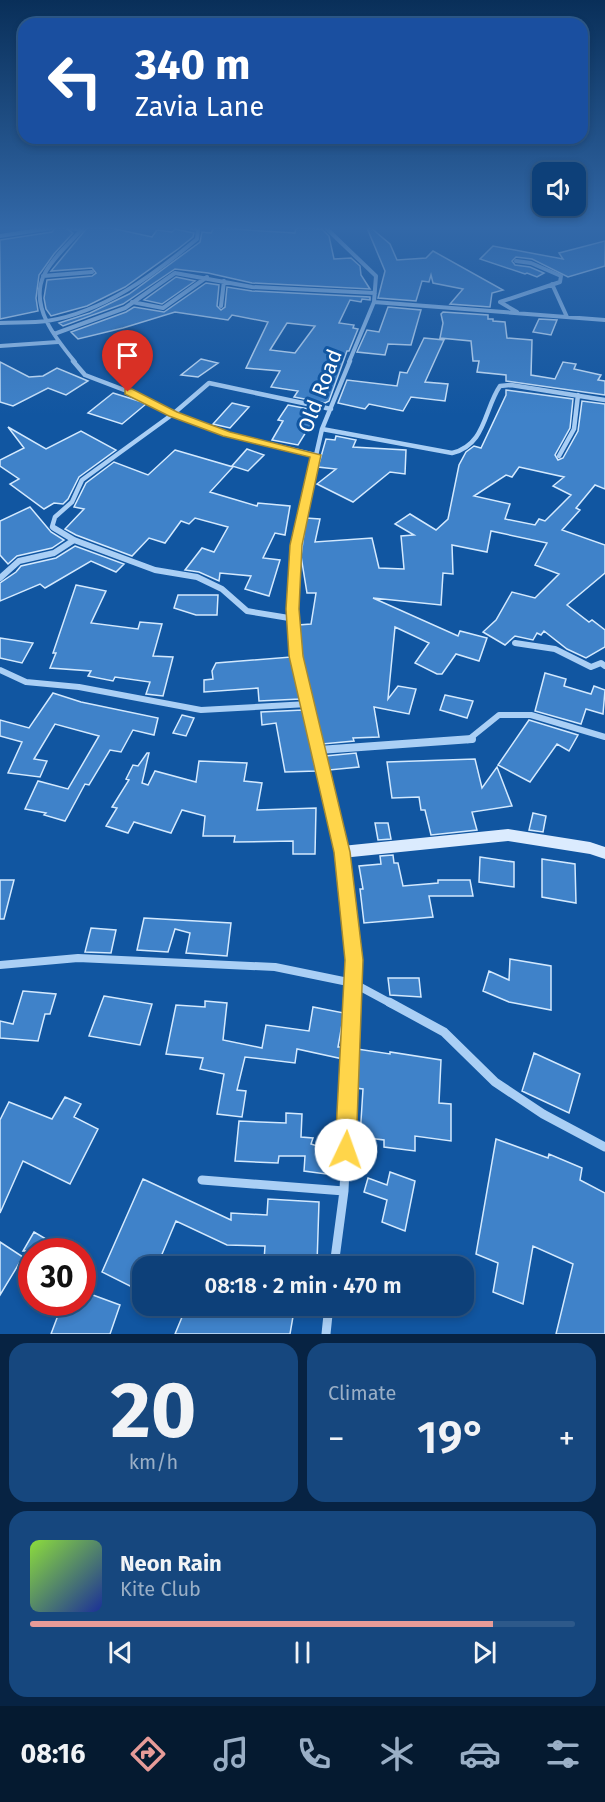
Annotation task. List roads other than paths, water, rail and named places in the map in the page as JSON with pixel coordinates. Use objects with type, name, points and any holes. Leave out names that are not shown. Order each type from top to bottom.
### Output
[{"type":"street","points":[[41,290],[39,300],[47,321],[58,342],[85,375],[140,396],[173,414],[226,434],[315,455]]},
{"type":"street","points":[[0,323],[47,321],[90,308],[126,290]]},
{"type":"street","points":[[54,334],[104,317],[149,290]]},
{"type":"street","points":[[132,302],[163,308],[188,290]]},
{"type":"street","points":[[221,306],[223,290]]},
{"type":"street","points":[[319,290],[375,293]]},
{"type":"street","points":[[520,314],[500,302],[534,290]]},
{"type":"street","points":[[555,290],[567,317]]},
{"type":"street","name":"Old Road","points":[[335,1256],[344,1191],[354,960],[342,852],[296,656],[293,609],[296,545],[315,455],[322,429],[374,302],[375,293]]},
{"type":"street","points":[[374,302],[605,320]]},
{"type":"street","points":[[0,346],[58,342]]},
{"type":"street","points":[[295,619],[247,611],[222,589],[197,577],[155,570],[74,540],[52,527],[55,517],[69,508],[82,480],[173,414],[209,383],[331,409]]},
{"type":"street","points":[[322,429],[441,452],[459,452],[486,424],[500,386],[511,385],[605,400]]},
{"type":"street","points":[[559,456],[574,429],[578,395]]},
{"type":"street","points":[[0,578],[20,561],[38,556],[50,556],[66,549],[74,540]]},
{"type":"street","points":[[515,643],[555,649],[591,667],[601,663],[605,666]]},
{"type":"street","points":[[0,670],[26,682],[79,687],[201,710],[309,704]]},
{"type":"street","points":[[319,750],[470,740],[499,716],[531,715],[605,736]]},
{"type":"street","points":[[342,852],[508,835],[590,848],[605,853]]},
{"type":"street","points":[[0,965],[78,958],[275,967],[354,983],[444,1032],[495,1082],[543,1114],[605,1147]]},
{"type":"street","points":[[202,1180],[344,1191]]},
{"type":"street","points":[[326,1334],[328,1316]]}]
